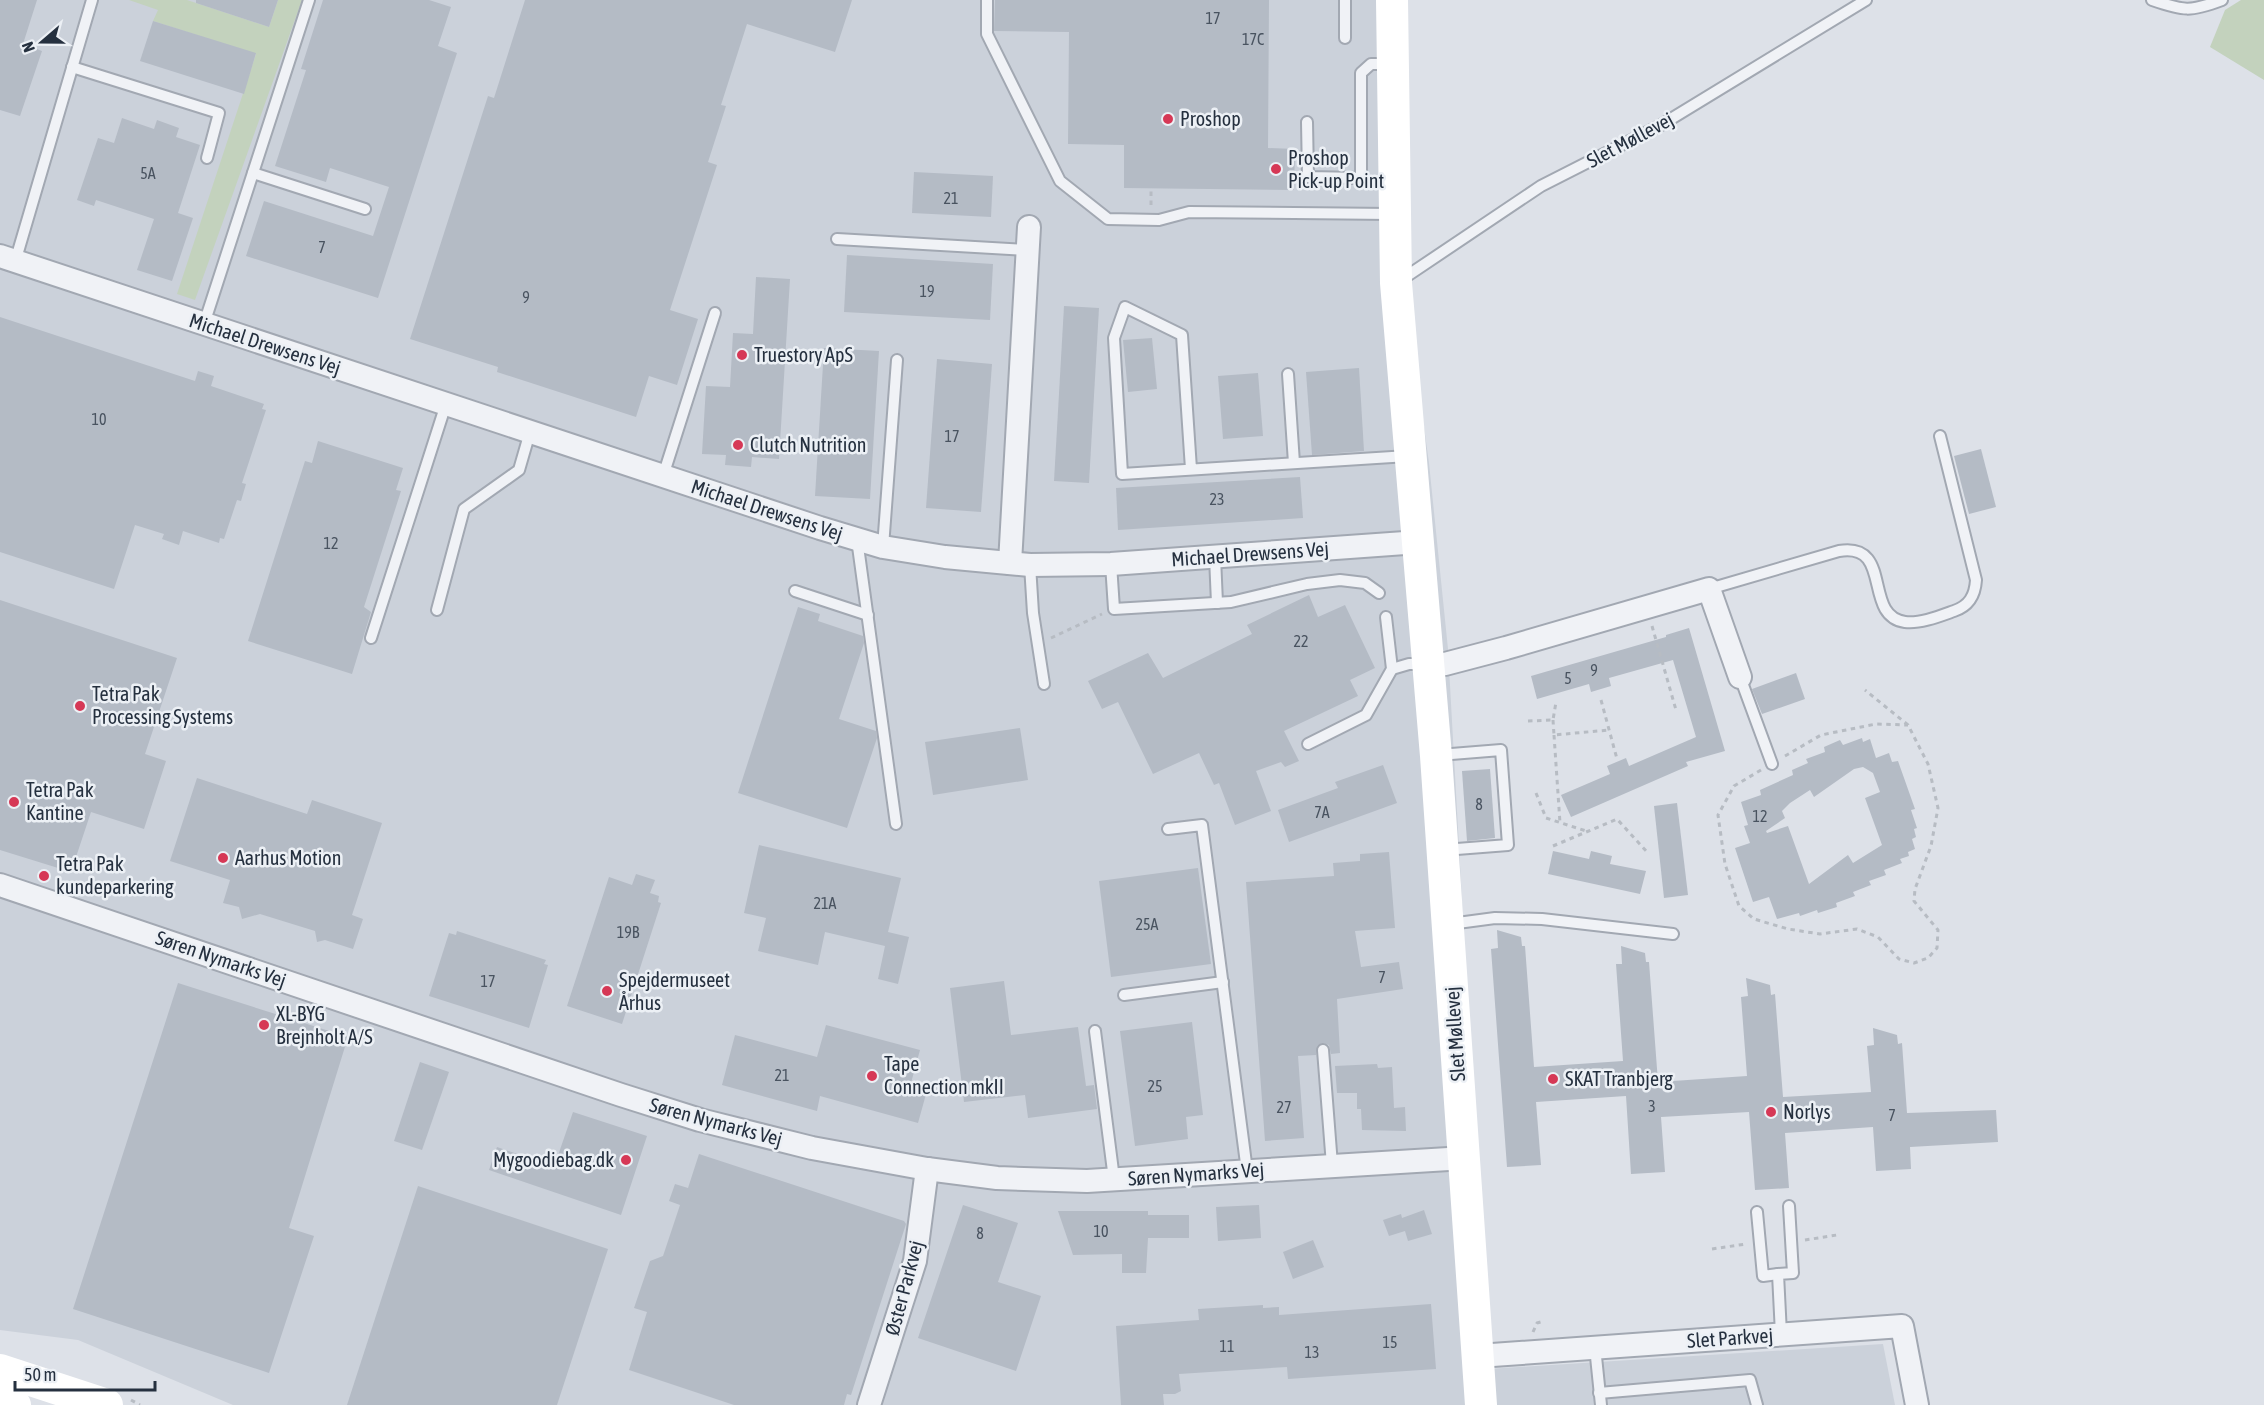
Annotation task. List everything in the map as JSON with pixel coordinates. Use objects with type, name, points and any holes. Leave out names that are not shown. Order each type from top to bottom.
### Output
[{"type":"street","name":"Slet Møllevej","points":[[1392,0],[1396,283],[1436,756],[1481,1405]]},
{"type":"street","points":[[1020,564],[1029,226]]},
{"type":"street","name":"Michael Drewsens Vej","points":[[8,259],[883,547],[945,557],[1020,564],[1111,564],[1419,542]]},
{"type":"street","points":[[1428,664],[1445,664],[1465,659],[1709,589],[1740,677]]},
{"type":"street","name":"Søren Nymarks Vej","points":[[0,885],[700,1120],[812,1148],[927,1169],[997,1178],[1087,1181],[1465,1158]]},
{"type":"street","name":"Øster Parkvej","points":[[869,1405],[915,1261],[927,1169]]},
{"type":"street","name":"Slet Parkvej","points":[[1478,1356],[1902,1326],[1917,1405]]},
{"type":"street","points":[[0,1370],[101,1404]]},
{"type":"street","points":[[0,1399],[15,1405]]},
{"type":"lane","points":[[8,259],[72,68],[92,0]]},
{"type":"lane","points":[[204,324],[309,0]]},
{"type":"lane","points":[[987,0],[987,34],[1060,181],[1108,219],[1159,220],[1189,212],[1395,214]]},
{"type":"lane","points":[[1345,0],[1345,38]]},
{"type":"lane","name":"Slet Møllevej","points":[[1396,283],[1541,186],[1661,125],[1866,0]]},
{"type":"lane","points":[[2152,0],[2178,9],[2192,9],[2222,0]]},
{"type":"lane","points":[[1307,122],[1308,177],[1361,178],[1361,73],[1371,64],[1393,64]]},
{"type":"lane","points":[[72,68],[219,113],[207,158]]},
{"type":"lane","points":[[253,173],[365,209]]},
{"type":"lane","points":[[837,239],[1028,250]]},
{"type":"lane","points":[[1191,469],[1182,335],[1125,307],[1114,338],[1122,474],[1411,456]]},
{"type":"lane","points":[[663,476],[715,313]]},
{"type":"lane","points":[[883,547],[897,360]]},
{"type":"lane","points":[[1288,374],[1294,463]]},
{"type":"lane","points":[[371,638],[446,404]]},
{"type":"lane","points":[[437,610],[464,509],[519,470],[530,432]]},
{"type":"lane","points":[[1709,589],[1839,551],[1854,550],[1869,559],[1886,610],[1899,621],[1908,623],[1933,618],[1965,606],[1975,590],[1976,580],[1940,436]]},
{"type":"lane","points":[[857,539],[896,824]]},
{"type":"lane","points":[[1215,557],[1217,603]]},
{"type":"lane","points":[[1020,564],[1033,613],[1044,684]]},
{"type":"lane","points":[[1111,564],[1114,609],[1231,602],[1307,584],[1340,580],[1365,584],[1379,593]]},
{"type":"lane","points":[[795,591],[868,615]]},
{"type":"lane","points":[[1308,744],[1366,715],[1392,669],[1386,617]]},
{"type":"lane","points":[[1392,669],[1409,664],[1428,664]]},
{"type":"lane","points":[[1740,677],[1772,764]]},
{"type":"lane","points":[[1436,756],[1501,750],[1509,845],[1442,851]]},
{"type":"lane","points":[[1168,829],[1202,825],[1248,1171]]},
{"type":"lane","points":[[1447,925],[1495,918],[1542,919],[1673,934]]},
{"type":"lane","points":[[1124,995],[1223,982]]},
{"type":"lane","points":[[1095,1031],[1114,1179]]},
{"type":"lane","points":[[1323,1050],[1332,1165]]},
{"type":"lane","points":[[1757,1212],[1763,1276],[1793,1273],[1789,1206]]},
{"type":"lane","points":[[1778,1274],[1781,1334]]},
{"type":"lane","points":[[1595,1347],[1601,1405]]},
{"type":"lane","points":[[1599,1393],[1750,1380],[1757,1405]]},
{"type":"path","points":[[1151,189],[1151,207]]},
{"type":"path","points":[[1647,607],[1676,710]]},
{"type":"path","points":[[1038,641],[1047,640],[1114,609]]},
{"type":"path","points":[[1864,690],[1908,725],[1928,764],[1938,808],[1931,846],[1915,889],[1914,901],[1938,930],[1937,948],[1928,958],[1914,963],[1899,959],[1878,937],[1857,929],[1820,934],[1788,929],[1754,919],[1739,906],[1725,864],[1718,815],[1734,786],[1821,735],[1876,724],[1908,725]]},
{"type":"path","points":[[1601,700],[1617,759]]},
{"type":"path","points":[[1556,702],[1553,720],[1560,823]]},
{"type":"path","points":[[1528,721],[1553,720]]},
{"type":"path","points":[[1554,735],[1609,730]]},
{"type":"path","points":[[1536,793],[1546,818],[1588,831]]},
{"type":"path","points":[[1553,846],[1617,819],[1647,852]]},
{"type":"path","points":[[1791,1242],[1837,1235]]},
{"type":"path","points":[[1712,1249],[1760,1243]]},
{"type":"shaded area","points":[[0,0],[1403,0],[1406,297],[1429,463],[1448,649],[1488,1369],[1883,1344],[1895,1405],[233,1405],[78,1340],[0,1330]]},
{"type":"green space","points":[[129,0],[187,0],[269,27],[278,0],[302,0],[195,300],[177,294],[256,54],[153,21],[158,10]]},
{"type":"green space","points":[[2241,0],[2264,0],[2264,80],[2210,47],[2225,10]]},
{"type":"building","points":[[0,0],[37,0],[23,44],[42,51],[20,116],[0,110]]},
{"type":"building","points":[[196,0],[278,0],[269,27],[196,3]]},
{"type":"building","points":[[323,0],[429,0],[451,7],[438,46],[457,53],[378,298],[246,256],[264,201],[373,236],[389,187],[330,168],[326,182],[275,166],[306,70],[301,69]]},
{"type":"building","points":[[525,0],[852,0],[835,52],[747,24],[721,105],[726,106],[708,162],[717,165],[670,310],[698,319],[677,385],[649,376],[636,417],[497,372],[498,367],[410,339],[488,96],[494,98]]},
{"type":"building","name":"Proshop","points":[[995,0],[1269,0],[1268,148],[1295,149],[1294,190],[1124,188],[1124,145],[1068,144],[1069,32],[994,31]]},
{"type":"building","points":[[153,21],[256,53],[244,94],[140,61]]},
{"type":"building","points":[[122,118],[154,129],[157,120],[179,128],[176,137],[200,145],[178,213],[193,218],[172,281],[137,270],[154,219],[96,200],[94,206],[77,200],[98,138],[114,143]]},
{"type":"building","points":[[914,172],[993,176],[991,217],[912,213]]},
{"type":"building","points":[[847,255],[993,264],[990,320],[844,312]]},
{"type":"building","points":[[756,277],[790,279],[779,459],[752,457],[751,467],[725,465],[726,455],[702,454],[706,386],[730,387],[733,333],[753,334]]},
{"type":"building","points":[[1064,306],[1099,308],[1089,483],[1054,481]]},
{"type":"building","points":[[0,317],[195,381],[198,371],[214,376],[211,386],[264,404],[262,409],[266,410],[242,483],[246,484],[241,501],[237,500],[224,539],[220,538],[219,543],[183,531],[179,545],[162,539],[164,534],[135,525],[114,589],[0,552]]},
{"type":"building","points":[[1152,338],[1157,389],[1128,392],[1123,340]]},
{"type":"building","points":[[824,348],[879,351],[870,499],[815,496]]},
{"type":"building","points":[[937,359],[992,364],[981,512],[926,508]]},
{"type":"building","points":[[1359,368],[1364,451],[1312,455],[1306,372]]},
{"type":"building","points":[[1258,373],[1263,436],[1223,439],[1218,376]]},
{"type":"building","points":[[318,441],[403,468],[396,490],[401,491],[364,607],[371,612],[352,674],[248,641],[305,461],[312,463]]},
{"type":"building","points":[[1981,449],[1996,507],[1969,514],[1954,456]]},
{"type":"building","points":[[1300,477],[1303,518],[1118,530],[1116,488]]},
{"type":"building","points":[[1309,595],[1318,617],[1345,605],[1375,668],[1350,680],[1358,696],[1284,731],[1299,761],[1285,767],[1281,762],[1256,771],[1271,811],[1235,825],[1219,783],[1214,785],[1199,753],[1153,774],[1118,702],[1102,709],[1088,681],[1148,653],[1163,678],[1252,634],[1247,625]]},
{"type":"building","name":"Tetra Pak Processing Systems","points":[[0,600],[177,658],[145,754],[166,761],[144,829],[91,812],[71,872],[0,850]]},
{"type":"building","points":[[798,607],[820,614],[818,621],[863,636],[864,643],[839,719],[876,731],[877,738],[847,828],[738,793]]},
{"type":"building","points":[[1689,628],[1725,751],[1686,762],[1688,766],[1571,817],[1561,795],[1610,774],[1607,766],[1626,758],[1629,766],[1696,737],[1673,660],[1609,678],[1611,686],[1591,692],[1589,684],[1537,699],[1531,676],[1666,637],[1666,635]]},
{"type":"building","points":[[1796,673],[1805,699],[1762,714],[1752,689]]},
{"type":"building","points":[[1020,728],[1028,780],[933,795],[925,742]]},
{"type":"building","points":[[1862,738],[1863,742],[1870,739],[1876,758],[1889,753],[1892,762],[1898,761],[1915,809],[1911,810],[1917,828],[1914,829],[1916,837],[1912,839],[1915,849],[1908,852],[1909,856],[1900,859],[1902,863],[1884,870],[1886,875],[1869,881],[1871,885],[1853,892],[1855,896],[1836,903],[1837,907],[1818,913],[1817,910],[1800,916],[1799,913],[1777,919],[1769,897],[1753,902],[1735,848],[1750,843],[1744,826],[1748,825],[1741,802],[1761,795],[1760,790],[1793,775],[1792,770],[1808,763],[1806,759],[1825,752],[1824,747],[1840,740],[1843,745]],"holes":[[[1863,767],[1873,773],[1880,792],[1865,798],[1882,845],[1853,863],[1848,855],[1809,884],[1788,826],[1767,833],[1766,831],[1785,818],[1782,811],[1790,803],[1810,790],[1814,797],[1854,769]]]},
{"type":"building","points":[[1383,765],[1397,803],[1289,842],[1278,810],[1338,788],[1335,782]]},
{"type":"building","points":[[1490,769],[1495,838],[1467,841],[1462,771]]},
{"type":"building","points":[[197,778],[307,814],[312,800],[382,823],[352,915],[363,919],[353,949],[325,940],[317,942],[315,931],[260,914],[242,919],[239,907],[223,903],[230,880],[170,861]]},
{"type":"building","points":[[1677,803],[1688,895],[1664,898],[1654,806]]},
{"type":"building","points":[[759,845],[901,878],[888,932],[909,937],[898,984],[878,979],[885,946],[825,932],[818,965],[758,951],[766,918],[744,913]]},
{"type":"building","points":[[1553,851],[1589,859],[1591,851],[1612,856],[1610,864],[1646,871],[1640,894],[1548,874]]},
{"type":"building","points":[[1389,852],[1395,928],[1355,931],[1361,967],[1399,962],[1403,989],[1337,999],[1340,1053],[1331,1054],[1329,1045],[1323,1043],[1317,1046],[1316,1055],[1298,1056],[1304,1138],[1265,1141],[1246,882],[1334,876],[1333,863],[1360,861],[1360,854]]},
{"type":"building","points":[[1198,868],[1211,964],[1111,977],[1099,881]]},
{"type":"building","points":[[636,874],[655,880],[650,893],[659,896],[658,902],[661,903],[622,1024],[567,1006],[609,877],[632,885]]},
{"type":"building","points":[[1497,930],[1521,937],[1522,946],[1525,946],[1534,1067],[1623,1061],[1616,964],[1622,964],[1621,946],[1645,953],[1646,962],[1649,962],[1658,1082],[1747,1076],[1741,997],[1748,996],[1746,978],[1770,985],[1771,995],[1775,994],[1783,1097],[1871,1092],[1867,1046],[1874,1045],[1873,1028],[1897,1035],[1898,1044],[1902,1043],[1907,1113],[1996,1110],[1998,1142],[1910,1147],[1911,1169],[1876,1171],[1873,1127],[1785,1133],[1789,1188],[1755,1190],[1749,1112],[1661,1117],[1665,1172],[1631,1174],[1626,1096],[1536,1102],[1541,1165],[1507,1167],[1491,949],[1498,948]]},
{"type":"building","points":[[457,931],[546,960],[544,964],[548,965],[529,1028],[429,996],[449,933],[456,935]]},
{"type":"building","points":[[1004,981],[1011,1035],[1078,1027],[1086,1086],[1094,1085],[1097,1109],[1028,1118],[1025,1095],[964,1102],[950,988]]},
{"type":"building","points":[[178,983],[348,1037],[289,1228],[314,1236],[269,1373],[73,1309]]},
{"type":"building","points":[[1192,1022],[1203,1115],[1186,1117],[1188,1139],[1135,1146],[1120,1031]]},
{"type":"building","points":[[826,1025],[920,1050],[911,1083],[928,1087],[918,1123],[820,1096],[817,1111],[722,1085],[735,1035],[817,1057]]},
{"type":"building","points":[[420,1062],[449,1072],[422,1150],[394,1141]]},
{"type":"building","points":[[1377,1064],[1378,1068],[1392,1067],[1394,1108],[1405,1107],[1406,1131],[1362,1130],[1361,1109],[1357,1109],[1357,1093],[1337,1093],[1335,1066]]},
{"type":"building","points":[[573,1112],[647,1136],[621,1215],[489,1170],[497,1147],[554,1167]]},
{"type":"building","points":[[699,1154],[904,1221],[906,1224],[851,1395],[847,1394],[844,1405],[734,1405],[629,1370],[647,1312],[634,1308],[650,1261],[663,1256],[680,1205],[669,1201],[675,1184],[688,1188]]},
{"type":"building","points":[[418,1186],[608,1249],[557,1405],[347,1405]]},
{"type":"building","points":[[963,1205],[1018,1223],[998,1282],[1041,1296],[1016,1371],[918,1338]]},
{"type":"building","points":[[1259,1205],[1261,1238],[1218,1241],[1216,1207]]},
{"type":"building","points":[[1424,1210],[1432,1234],[1408,1241],[1405,1231],[1389,1236],[1383,1220],[1401,1214],[1402,1218]]},
{"type":"building","points":[[1058,1211],[1148,1211],[1148,1215],[1189,1215],[1189,1238],[1148,1238],[1146,1273],[1122,1273],[1122,1254],[1073,1255]]},
{"type":"building","points":[[1313,1240],[1324,1267],[1293,1279],[1283,1252]]},
{"type":"building","points":[[1431,1304],[1436,1369],[1288,1379],[1287,1367],[1179,1374],[1181,1391],[1175,1394],[1163,1394],[1164,1405],[1121,1405],[1116,1326],[1199,1320],[1198,1309],[1263,1305],[1263,1308],[1279,1307],[1279,1315]]},
{"type":"place","name":"Proshop","points":[[1168,119]]},
{"type":"place","name":"Proshop Pick-up Point","points":[[1276,169]]},
{"type":"place","name":"Truestory ApS","points":[[742,355]]},
{"type":"place","name":"Clutch Nutrition","points":[[738,445]]},
{"type":"place","name":"Tetra Pak Processing Systems","points":[[80,706]]},
{"type":"place","name":"Tetra Pak Kantine","points":[[14,802]]},
{"type":"place","name":"Aarhus Motion","points":[[223,858]]},
{"type":"place","name":"Tetra Pak kundeparkering","points":[[44,876]]},
{"type":"place","name":"Spejdermuseet Århus","points":[[607,991]]},
{"type":"place","name":"XL-BYG Brejnholt A/S","points":[[264,1025]]},
{"type":"place","name":"Tape Connection mkII","points":[[872,1076]]},
{"type":"place","name":"SKAT Tranbjerg","points":[[1553,1079]]},
{"type":"place","name":"Norlys","points":[[1771,1112]]},
{"type":"place","name":"Mygoodiebag.dk","points":[[626,1160]]}]
